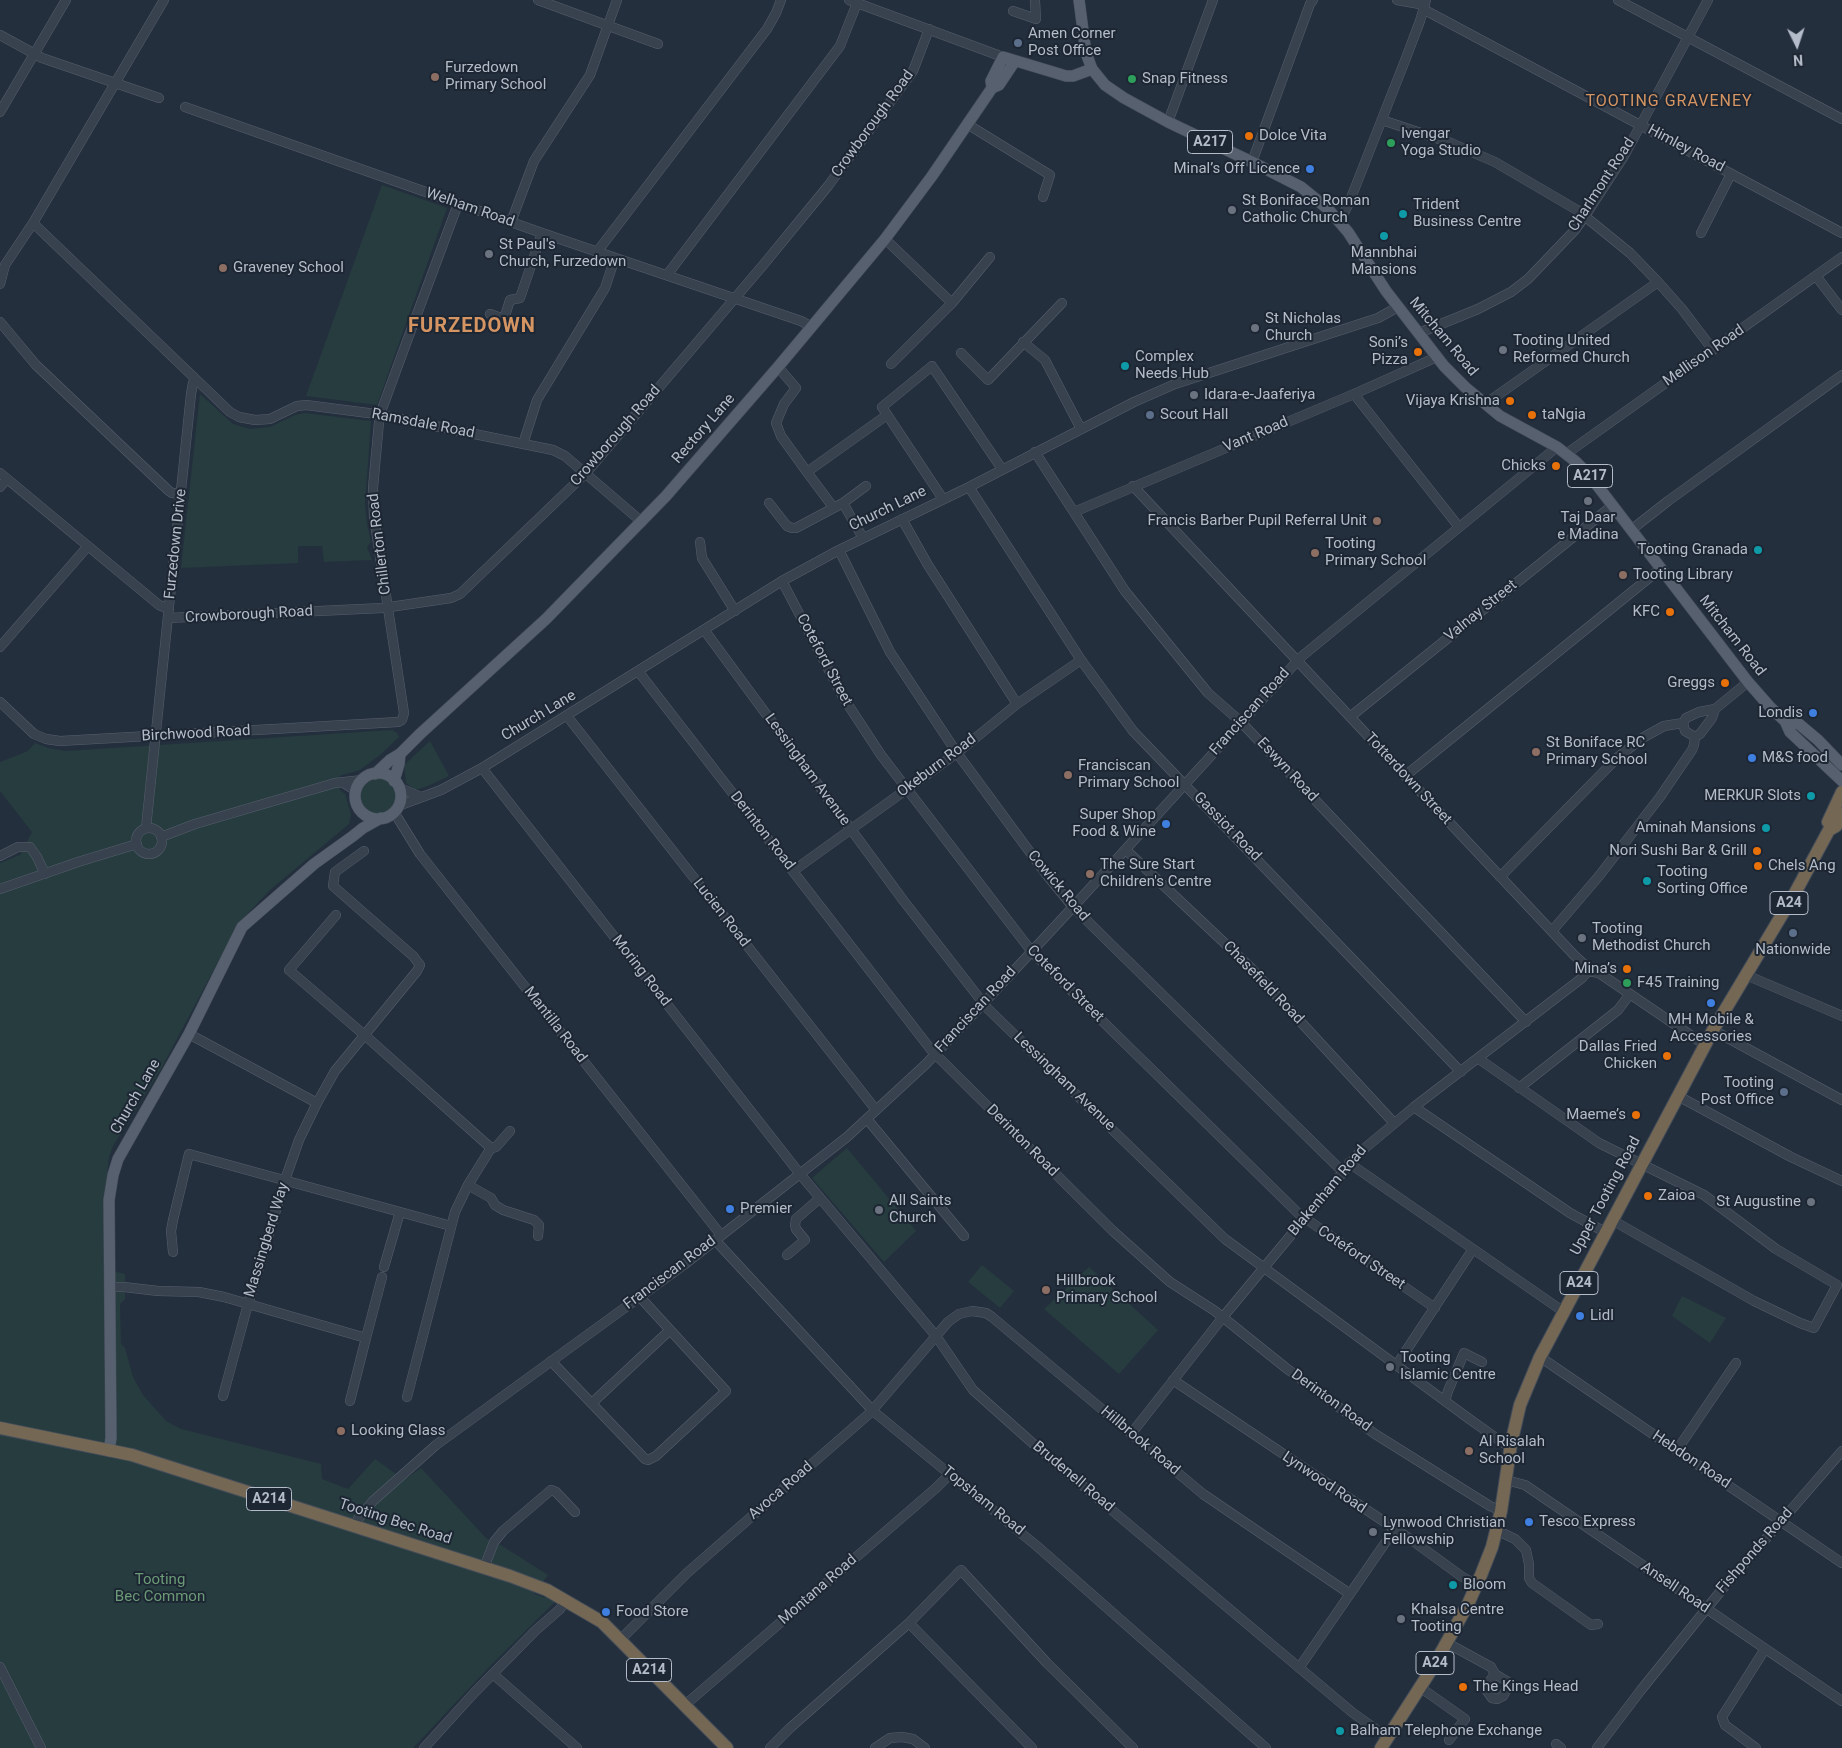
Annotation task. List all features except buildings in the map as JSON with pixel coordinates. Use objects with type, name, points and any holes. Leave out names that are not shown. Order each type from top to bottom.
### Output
[{"type":"highway","name":"A24","points":[[1829,830],[1828,823],[1842,792]]},
{"type":"highway","name":"A24","points":[[1705,1045],[1792,898],[1829,830],[1836,826],[1842,814]]},
{"type":"highway","name":"Upper Tooting Road","points":[[1384,1743],[1421,1688],[1477,1585],[1501,1511],[1511,1444],[1522,1398],[1540,1357],[1705,1045]]},
{"type":"highway","name":"Tooting Bec Road","points":[[0,1428],[135,1456],[547,1590],[602,1622],[727,1748]]},
{"type":"main road","name":"Mitcham Road","points":[[1079,0],[1085,46],[1092,69],[1109,88],[1168,122],[1300,187],[1319,201],[1340,221],[1398,307],[1451,373],[1500,416],[1561,451],[1590,476],[1748,682],[1770,707],[1786,721],[1799,724],[1818,740],[1842,765]]},
{"type":"main road","points":[[1004,57],[1066,76],[1073,76],[1092,69]]},
{"type":"main road","name":"Rectory Lane","points":[[992,88],[991,81],[1004,57]]},
{"type":"main road","name":"Rectory Lane","points":[[375,774],[390,760],[400,754],[546,619],[642,522],[778,367],[885,239],[932,176],[992,88],[999,85],[1015,61]]},
{"type":"main road","name":"Mitcham Road","points":[[1786,721],[1790,732],[1842,782]]},
{"type":"main road","points":[[397,785],[400,754]]},
{"type":"main road","points":[[375,774],[388,775],[397,785],[401,797],[396,809],[381,818],[371,818],[363,813],[356,802],[356,791],[362,780],[375,774]]},
{"type":"main road","points":[[362,828],[363,813]]},
{"type":"main road","name":"Church Lane","points":[[108,1451],[111,1438],[109,1200],[113,1174],[118,1159],[189,1034],[242,927],[314,864],[354,836],[362,828],[381,818]]},
{"type":"street","points":[[0,112],[66,0]]},
{"type":"street","points":[[0,284],[5,265],[33,223],[164,0]]},
{"type":"street","points":[[538,0],[658,44]]},
{"type":"street","points":[[511,222],[532,165],[543,145],[587,79],[617,0]]},
{"type":"street","points":[[597,252],[767,28],[781,0]]},
{"type":"street","points":[[1013,11],[1036,19],[1035,0]]},
{"type":"street","points":[[1168,122],[1212,0]]},
{"type":"street","points":[[1252,162],[1313,0]]},
{"type":"street","name":"Himley Road","points":[[1397,0],[1425,5],[1641,125],[1842,233]]},
{"type":"street","points":[[1618,0],[1842,119]]},
{"type":"street","name":"Charlmont Road","points":[[1419,333],[1478,309],[1511,292],[1528,279],[1569,236],[1585,216],[1624,156],[1708,0]]},
{"type":"street","points":[[667,275],[840,46],[853,1],[1004,57]]},
{"type":"street","points":[[1340,221],[1382,120],[1425,5]]},
{"type":"street","name":"Crowborough Road","points":[[169,613],[388,608],[456,597],[586,473],[734,299],[828,186],[913,71],[929,29]]},
{"type":"street","points":[[0,35],[34,54],[159,98]]},
{"type":"street","name":"Welham Road","points":[[185,107],[458,204],[801,321],[812,327]]},
{"type":"street","points":[[1382,120],[1451,144],[1495,162],[1533,183],[1585,216],[1630,253],[1658,282],[1682,309],[1713,350]]},
{"type":"street","points":[[967,124],[1050,175],[1043,197]]},
{"type":"street","points":[[1701,232],[1731,174]]},
{"type":"street","name":"Chillerton Road","points":[[404,717],[374,517],[373,488],[381,414],[458,204]]},
{"type":"street","name":"Ramsdale Road","points":[[33,223],[230,412],[246,419],[270,419],[297,406],[306,405],[381,414],[559,453],[586,473],[642,522]]},
{"type":"street","points":[[490,314],[504,319],[510,300],[520,298],[542,233]]},
{"type":"street","points":[[885,239],[952,303]]},
{"type":"street","points":[[891,364],[952,303],[990,257]]},
{"type":"street","name":"Mellison Road","points":[[1561,451],[1713,350],[1842,257]]},
{"type":"street","points":[[523,444],[537,400],[605,288],[615,258]]},
{"type":"street","points":[[1816,276],[1842,310]]},
{"type":"street","points":[[1485,404],[1658,282]]},
{"type":"street","points":[[961,352],[988,380],[1062,303]]},
{"type":"street","name":"Church Lane","points":[[396,809],[446,788],[482,768],[705,631],[782,581],[838,550],[969,487],[1134,402],[1175,384],[1378,318],[1398,307]]},
{"type":"street","points":[[0,322],[36,365],[172,493],[181,494]]},
{"type":"street","points":[[1023,342],[1045,360],[1081,429]]},
{"type":"street","name":"Vant Road","points":[[1074,512],[1437,357]]},
{"type":"street","points":[[943,499],[882,407],[932,366],[1002,469]]},
{"type":"street","points":[[778,367],[796,388],[784,404],[776,423],[781,436],[833,507]]},
{"type":"street","points":[[1631,530],[1842,375]]},
{"type":"street","name":"Furzedown Drive","points":[[146,828],[191,394],[195,379]]},
{"type":"street","points":[[1354,394],[1459,527]]},
{"type":"street","points":[[807,472],[887,415]]},
{"type":"street","name":"Franciscan Road","points":[[355,1526],[364,1511],[436,1445],[685,1264],[867,1119],[935,1054],[1032,952],[1296,661],[1459,527],[1561,451]]},
{"type":"street","name":"Eswyn Road","points":[[1035,452],[1125,591],[1208,693],[1241,722],[1526,1022]]},
{"type":"street","points":[[0,487],[4,476],[169,613]]},
{"type":"street","points":[[769,503],[787,526],[796,528],[843,503],[866,486]]},
{"type":"street","name":"Totterdown Street","points":[[1133,486],[1404,776],[1587,967],[1588,971],[1600,973],[1705,1045]]},
{"type":"street","name":"Gassiot Road","points":[[969,487],[1081,660],[1133,731],[1461,1072]]},
{"type":"street","points":[[843,503],[863,538]]},
{"type":"street","name":"Valnay Street","points":[[1350,717],[1613,505]]},
{"type":"street","points":[[902,518],[928,565],[1017,704]]},
{"type":"street","points":[[700,542],[702,558],[735,612]]},
{"type":"street","points":[[0,647],[88,546]]},
{"type":"street","name":"Cowick Road","points":[[838,550],[890,652],[957,753],[1046,874],[1073,907],[1342,1171]]},
{"type":"street","points":[[1404,776],[1660,568]]},
{"type":"street","name":"Coteford Street","points":[[782,581],[843,697],[881,755],[1032,952],[1304,1219],[1435,1308]]},
{"type":"street","name":"Lessingham Avenue","points":[[705,631],[909,908],[983,1003],[1215,1230],[1264,1269],[1396,1366],[1503,1443],[1511,1444]]},
{"type":"street","name":"Okeburn Road","points":[[794,871],[906,788],[957,753],[1017,704],[1081,660]]},
{"type":"street","name":"Derinton Road","points":[[638,671],[935,1054],[1113,1231],[1170,1282],[1223,1317],[1286,1368],[1375,1434],[1501,1511]]},
{"type":"street","points":[[1695,737],[1700,734],[1712,718],[1716,709],[1748,682]]},
{"type":"street","name":"Birchwood Road","points":[[0,702],[34,734],[52,741],[69,742],[398,722],[404,717]]},
{"type":"street","points":[[1695,737],[1685,731],[1683,723],[1686,718],[1699,712],[1716,709]]},
{"type":"street","name":"Lucien Road","points":[[566,716],[876,1110]]},
{"type":"street","points":[[1500,877],[1618,757],[1644,736],[1664,726],[1683,723]]},
{"type":"street","points":[[1552,931],[1599,876],[1660,797],[1692,750],[1695,737]]},
{"type":"street","name":"Moring Road","points":[[482,768],[800,1174]]},
{"type":"street","points":[[161,837],[194,824],[342,782],[362,780]]},
{"type":"street","points":[[342,782],[356,791]]},
{"type":"street","points":[[397,785],[421,797]]},
{"type":"street","name":"Mantilla Road","points":[[396,809],[420,854],[718,1238]]},
{"type":"street","points":[[146,828],[157,831],[161,837],[158,849],[150,853],[140,851],[136,844],[137,835],[146,828]]},
{"type":"street","points":[[0,890],[136,844]]},
{"type":"street","points":[[0,856],[18,847],[30,848],[37,857],[45,874]]},
{"type":"street","name":"Chasefield Road","points":[[1126,850],[1251,968],[1394,1123]]},
{"type":"street","name":"Massingberd Way","points":[[110,1287],[200,1292],[248,1304],[285,1180],[299,1140],[317,1103],[335,1071],[420,965],[413,956],[333,886],[335,872],[364,851]]},
{"type":"street","points":[[336,915],[289,970],[491,1148]]},
{"type":"street","name":"Blakenham Road","points":[[1131,1434],[1172,1380],[1349,1163],[1394,1123],[1479,1059],[1582,978],[1588,971]]},
{"type":"street","points":[[1746,975],[1842,1016]]},
{"type":"street","points":[[1519,1088],[1618,1010],[1630,994]]},
{"type":"street","points":[[1713,1030],[1842,1100]]},
{"type":"street","points":[[189,1034],[317,1103]]},
{"type":"street","points":[[1479,1059],[1599,1143],[1704,1196],[1776,1249],[1838,1285],[1814,1328],[1800,1324],[1754,1301],[1612,1220]]},
{"type":"street","points":[[1678,1096],[1791,1157],[1842,1181]]},
{"type":"street","points":[[1414,1107],[1570,1213],[1606,1232]]},
{"type":"street","points":[[867,1119],[964,1236]]},
{"type":"street","points":[[491,1148],[496,1146],[510,1131]]},
{"type":"street","points":[[407,1397],[455,1212],[468,1185],[490,1153],[491,1148]]},
{"type":"street","points":[[173,1252],[171,1231],[189,1154],[451,1226]]},
{"type":"street","points":[[1349,1163],[1564,1312]]},
{"type":"street","name":"Brudenell Road","points":[[800,1174],[936,1336],[969,1385],[986,1403],[1352,1712],[1384,1743]]},
{"type":"street","points":[[468,1185],[491,1198],[503,1210],[534,1220],[539,1225],[538,1236]]},
{"type":"street","points":[[787,1255],[805,1240],[796,1229],[796,1219],[820,1198]]},
{"type":"street","points":[[384,1267],[400,1212]]},
{"type":"street","name":"Topsham Road","points":[[718,1238],[873,1411],[1038,1547],[1266,1748]]},
{"type":"street","points":[[1396,1366],[1474,1250]]},
{"type":"street","points":[[350,1401],[382,1277]]},
{"type":"street","points":[[552,1361],[645,1459],[648,1460],[656,1456],[726,1391],[639,1296]]},
{"type":"street","points":[[223,1396],[248,1304],[366,1338]]},
{"type":"street","name":"Hillbrook Road","points":[[936,1336],[948,1322],[959,1314],[972,1311],[986,1313],[1203,1494],[1350,1594]]},
{"type":"street","points":[[592,1403],[670,1330]]},
{"type":"street","name":"Avoca Road","points":[[620,1640],[687,1573],[873,1411],[936,1336]]},
{"type":"street","points":[[1445,1401],[1464,1353],[1482,1362]]},
{"type":"street","name":"Hebdon Road","points":[[1540,1357],[1842,1563]]},
{"type":"street","points":[[1676,1450],[1736,1363]]},
{"type":"street","name":"Lynwood Road","points":[[1172,1380],[1477,1585]]},
{"type":"street","name":"Fishponds Road","points":[[1597,1748],[1706,1609],[1842,1451]]},
{"type":"street","name":"Montana Road","points":[[685,1705],[950,1474]]},
{"type":"street","name":"Ansell Road","points":[[1506,1480],[1525,1485],[1842,1701]]},
{"type":"street","points":[[484,1568],[494,1542],[503,1531],[551,1490],[556,1492],[574,1512]]},
{"type":"street","points":[[1300,1668],[1394,1530]]},
{"type":"street","points":[[1496,1530],[1515,1539],[1526,1550],[1529,1578],[1532,1582],[1591,1624],[1598,1624]]},
{"type":"street","points":[[770,1748],[909,1623],[961,1570],[1047,1663],[1133,1748]]},
{"type":"street","points":[[424,1748],[535,1631],[560,1609],[566,1600]]},
{"type":"street","points":[[909,1623],[1032,1748]]},
{"type":"street","points":[[1447,1643],[1491,1667],[1495,1674]]},
{"type":"street","points":[[1756,1748],[1725,1725],[1722,1718],[1765,1649]]},
{"type":"street","points":[[0,1667],[41,1748]]},
{"type":"street","points":[[493,1674],[576,1748]]},
{"type":"street","points":[[1421,1688],[1465,1719],[1449,1740]]},
{"type":"street","points":[[875,1748],[885,1740],[902,1737],[913,1739],[925,1748]]},
{"type":"green space","points":[[382,185],[447,208],[377,405],[306,396]]},
{"type":"green space","points":[[200,394],[233,424],[250,429],[270,427],[295,415],[304,413],[371,421],[365,503],[371,542],[367,547],[372,560],[324,562],[322,546],[298,546],[298,563],[181,568]]},
{"type":"green space","name":"Tooting Bec Common","points":[[392,730],[399,737],[381,754],[360,770],[339,776],[340,790],[345,794],[351,814],[349,824],[270,890],[238,924],[161,1069],[113,1146],[109,1157],[105,1194],[105,1269],[125,1274],[125,1299],[120,1304],[121,1344],[125,1348],[133,1377],[143,1395],[166,1421],[181,1429],[321,1464],[322,1479],[348,1489],[375,1459],[404,1480],[421,1468],[487,1539],[496,1542],[548,1575],[534,1594],[556,1601],[492,1664],[413,1748],[0,1748],[0,863],[20,855],[32,832],[0,791],[0,762],[28,751],[35,743],[48,748],[66,751]]},
{"type":"green space","points":[[430,741],[449,776],[415,790],[406,783],[404,765]]},
{"type":"green space","points":[[378,778],[391,783],[396,796],[391,809],[378,814],[365,809],[360,796],[365,783]]},
{"type":"green space","points":[[847,1148],[916,1231],[884,1262],[812,1178]]},
{"type":"green space","points":[[982,1265],[1014,1291],[1000,1308],[968,1282]]},
{"type":"green space","points":[[1089,1267],[1158,1330],[1119,1374],[1044,1309]]},
{"type":"green space","points":[[1682,1296],[1726,1318],[1710,1343],[1672,1316]]},
{"type":"place","name":"Amen Corner Post Office","points":[[1018,43]]},
{"type":"place","name":"Furzedown Primary School","points":[[435,77]]},
{"type":"place","name":"Snap Fitness","points":[[1132,79]]},
{"type":"place","name":"Dolce Vita","points":[[1249,136]]},
{"type":"place","name":"Ivengar Yoga Studio","points":[[1391,143]]},
{"type":"place","name":"Minal’s Off Licence","points":[[1310,169]]},
{"type":"place","name":"St Boniface Roman Catholic Church","points":[[1232,210]]},
{"type":"place","name":"Trident Business Centre","points":[[1403,214]]},
{"type":"place","name":"Mannbhai Mansions","points":[[1384,236]]},
{"type":"place","name":"St Paul's Church, Furzedown","points":[[489,254]]},
{"type":"place","name":"Graveney School","points":[[223,268]]},
{"type":"place","name":"St Nicholas Church","points":[[1255,328]]},
{"type":"place","name":"Tooting United Reformed Church","points":[[1503,350]]},
{"type":"place","name":"Soni’s Pizza","points":[[1418,352]]},
{"type":"place","name":"Complex Needs Hub","points":[[1125,366]]},
{"type":"place","name":"Idara-e-Jaaferiya","points":[[1194,395]]},
{"type":"place","name":"Vijaya Krishna","points":[[1510,401]]},
{"type":"place","name":"Scout Hall","points":[[1150,415]]},
{"type":"place","name":"taNgia","points":[[1532,415]]},
{"type":"place","name":"Chicks","points":[[1556,466]]},
{"type":"place","name":"Taj Daar e Madina","points":[[1588,501]]},
{"type":"place","name":"Francis Barber Pupil Referral Unit","points":[[1377,521]]},
{"type":"place","name":"Tooting Granada","points":[[1758,550]]},
{"type":"place","name":"Tooting Primary School","points":[[1315,553]]},
{"type":"place","name":"Tooting Library","points":[[1623,575]]},
{"type":"place","name":"KFC","points":[[1670,612]]},
{"type":"place","name":"Greggs","points":[[1725,683]]},
{"type":"place","name":"Londis","points":[[1813,713]]},
{"type":"place","name":"St Boniface RC Primary School","points":[[1536,752]]},
{"type":"place","name":"M&S food","points":[[1752,758]]},
{"type":"place","name":"Franciscan Primary School","points":[[1068,775]]},
{"type":"place","name":"MERKUR Slots","points":[[1811,796]]},
{"type":"place","name":"Super Shop Food & Wine","points":[[1166,824]]},
{"type":"place","name":"Aminah Mansions","points":[[1766,828]]},
{"type":"place","name":"Nori Sushi Bar & Grill","points":[[1757,851]]},
{"type":"place","name":"Chels Ang","points":[[1758,866]]},
{"type":"place","name":"The Sure Start Children's Centre","points":[[1090,874]]},
{"type":"place","name":"Tooting Sorting Office","points":[[1647,881]]},
{"type":"place","name":"Nationwide","points":[[1793,933]]},
{"type":"place","name":"Tooting Methodist Church","points":[[1582,938]]},
{"type":"place","name":"Mina’s","points":[[1627,969]]},
{"type":"place","name":"F45 Training","points":[[1627,983]]},
{"type":"place","name":"MH Mobile & Accessories","points":[[1711,1003]]},
{"type":"place","name":"Dallas Fried Chicken","points":[[1667,1056]]},
{"type":"place","name":"Tooting Post Office","points":[[1784,1092]]},
{"type":"place","name":"Maeme’s","points":[[1636,1115]]},
{"type":"place","name":"Zaioa","points":[[1648,1196]]},
{"type":"place","name":"St Augustine","points":[[1811,1202]]},
{"type":"place","name":"Premier","points":[[730,1209]]},
{"type":"place","name":"All Saints Church","points":[[879,1210]]},
{"type":"place","name":"Hillbrook Primary School","points":[[1046,1290]]},
{"type":"place","name":"Lidl","points":[[1580,1316]]},
{"type":"place","name":"Tooting Islamic Centre","points":[[1390,1367]]},
{"type":"place","name":"Looking Glass","points":[[341,1431]]},
{"type":"place","name":"Al Risalah School","points":[[1469,1451]]},
{"type":"place","name":"Tesco Express","points":[[1529,1522]]},
{"type":"place","name":"Lynwood Christian Fellowship","points":[[1373,1532]]},
{"type":"place","name":"Bloom","points":[[1453,1585]]},
{"type":"place","name":"Food Store","points":[[606,1612]]},
{"type":"place","name":"Khalsa Centre Tooting","points":[[1401,1619]]},
{"type":"place","name":"The Kings Head","points":[[1463,1687]]},
{"type":"place","name":"Balham Telephone Exchange","points":[[1340,1731]]},
{"type":"district","name":"TOOTING GRAVENEY","points":[[1669,102]]},
{"type":"district","name":"FURZEDOWN","points":[[472,327]]}]
